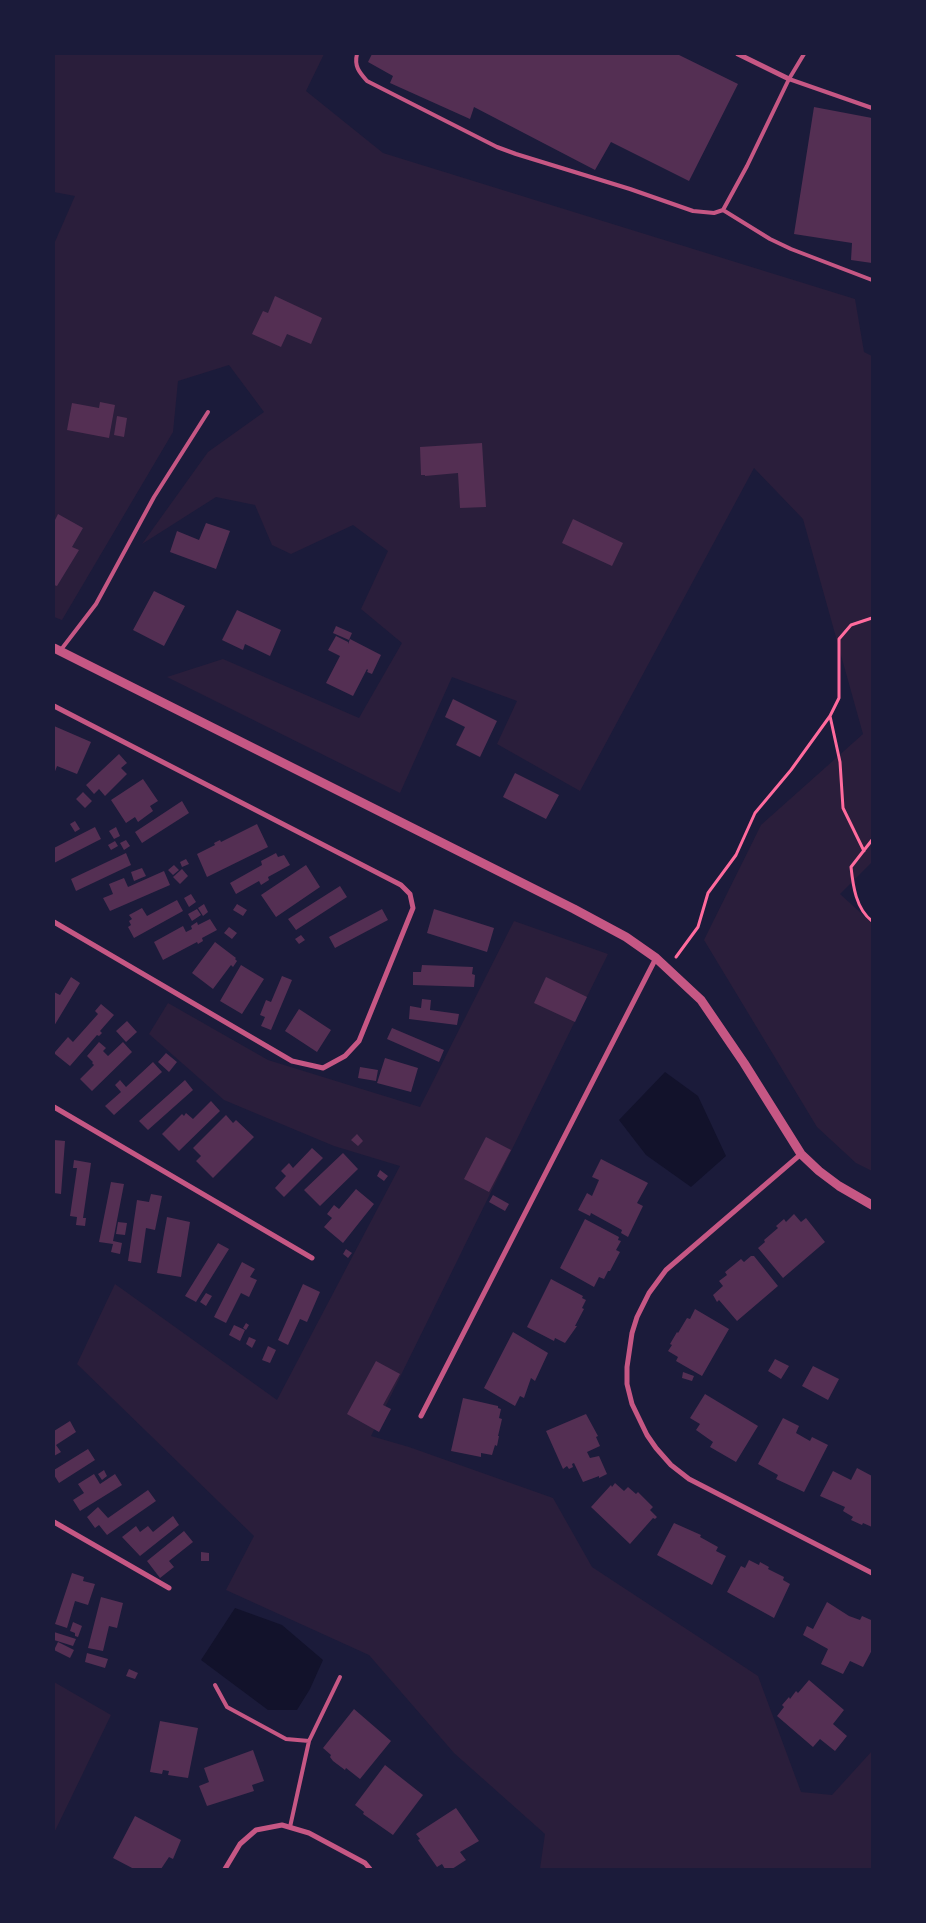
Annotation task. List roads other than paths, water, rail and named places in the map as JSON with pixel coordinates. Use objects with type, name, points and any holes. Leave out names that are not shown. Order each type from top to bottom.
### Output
[{"type":"street","points":[[738,54],[789,79]]},
{"type":"street","points":[[57,649],[592,918],[626,937],[668,967],[701,1000],[744,1063],[801,1154],[818,1171],[839,1186],[872,1205]]},
{"type":"street","points":[[54,706],[400,885],[410,894],[413,908],[359,1041],[345,1056],[323,1068],[292,1061],[54,922]]},
{"type":"street","points":[[421,1416],[656,958]]},
{"type":"street","points":[[54,1107],[312,1258]]},
{"type":"street","points":[[801,1154],[685,1252],[656,1282],[643,1304],[632,1333],[627,1367],[627,1384],[632,1404],[647,1435],[670,1465],[689,1479],[872,1573]]},
{"type":"street","points":[[54,1522],[169,1588]]},
{"type":"street","points":[[225,1869],[240,1844],[256,1830],[282,1825],[309,1833],[365,1863],[370,1869]]},
{"type":"lane","points":[[357,54],[358,71],[367,81],[497,147],[680,208],[714,213],[723,210],[747,166],[789,79],[804,54]]},
{"type":"lane","points":[[789,79],[872,108]]},
{"type":"lane","points":[[723,210],[770,239],[791,249],[872,280]]},
{"type":"lane","points":[[57,649],[96,604],[154,498],[208,412]]},
{"type":"lane","points":[[290,1827],[309,1741],[340,1677]]},
{"type":"lane","points":[[215,1685],[227,1707],[286,1739],[309,1741]]}]
